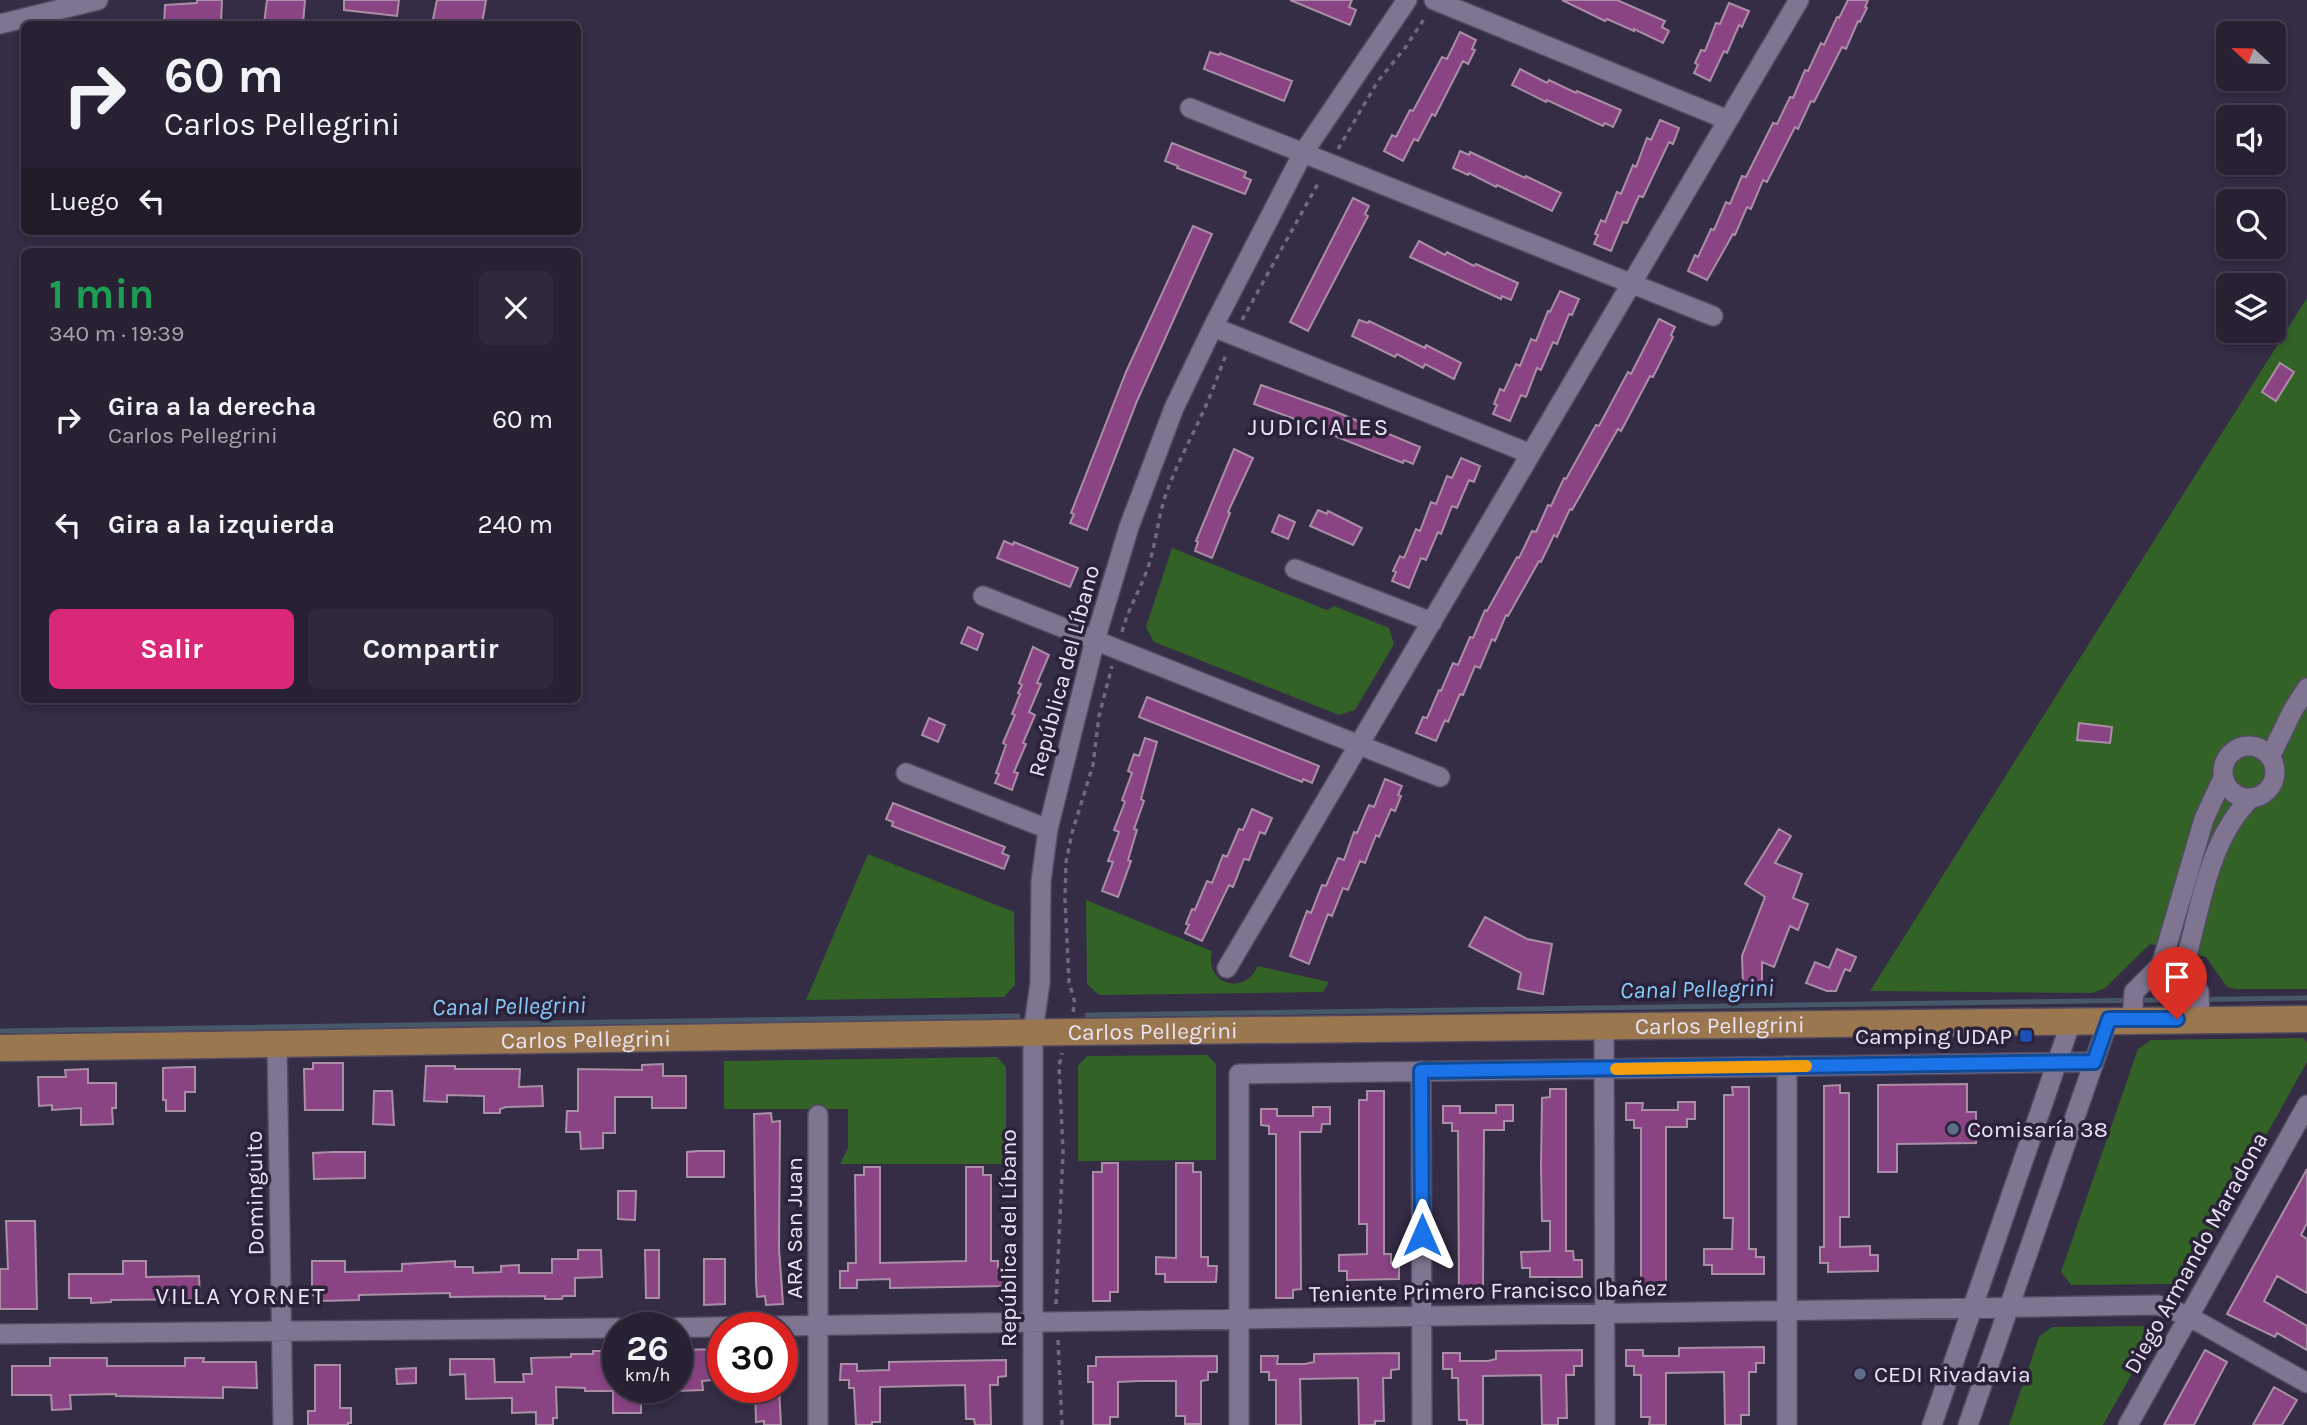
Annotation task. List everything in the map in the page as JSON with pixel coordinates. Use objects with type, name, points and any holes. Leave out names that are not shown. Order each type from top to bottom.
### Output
[{"type":"main road","name":"Carlos Pellegrini","points":[[0,1048],[2071,1019],[2127,1010],[2199,1005],[2307,1018]]},
{"type":"street","points":[[0,24],[98,0]]},
{"type":"street","name":"República del Líbano","points":[[1033,1425],[1033,1032],[1040,983],[1041,881],[1048,829],[1095,640],[1129,527],[1174,408],[1213,327],[1303,153],[1407,0]]},
{"type":"street","points":[[1434,0],[1728,120]]},
{"type":"street","points":[[1227,968],[1799,0]]},
{"type":"street","points":[[1190,108],[1713,316]]},
{"type":"street","points":[[1213,327],[1531,454]]},
{"type":"street","points":[[1295,569],[1432,622]]},
{"type":"street","points":[[983,596],[1440,777]]},
{"type":"street","points":[[2270,757],[2307,688]]},
{"type":"street","points":[[1968,1425],[2094,1062],[2127,1010],[2160,966],[2204,819],[2223,778],[2223,768],[2231,753],[2239,748],[2252,746],[2286,724]]},
{"type":"street","points":[[2223,778],[2232,793],[2239,797],[2251,798],[2264,794],[2274,781],[2274,764],[2264,750],[2252,746]]},
{"type":"street","points":[[906,773],[1048,829]]},
{"type":"street","points":[[2199,1005],[2186,968],[2186,960],[2218,846],[2227,827],[2251,798]]},
{"type":"street","points":[[2160,966],[2186,968]]},
{"type":"street","points":[[1932,1425],[2071,1019]]},
{"type":"street","points":[[1604,1025],[1605,1425]]},
{"type":"street","name":"Dominguito","points":[[277,1044],[283,1425]]},
{"type":"street","name":"Carlos Pellegrini","points":[[1239,1319],[1238,1074],[2094,1062]]},
{"type":"street","points":[[1787,1066],[1787,1425]]},
{"type":"street","points":[[1421,1071],[1422,1425]]},
{"type":"street","name":"Diego Armando Maradona","points":[[2128,1425],[2307,1105]]},
{"type":"street","name":"ARA San Juan","points":[[818,1115],[818,1425]]},
{"type":"street","name":"Teniente Primero Francisco Ibañez","points":[[693,1327],[2158,1305],[2188,1317],[2307,1383]]},
{"type":"street","points":[[1239,1319],[1239,1425]]},
{"type":"street","points":[[0,1334],[602,1328]]},
{"type":"path","points":[[1062,1425],[1056,1323],[1063,1152],[1059,1066],[1075,1003],[1069,982],[1066,862],[1093,765],[1099,716],[1128,609],[1146,575],[1165,498],[1235,335],[1260,286],[1371,93],[1405,48],[1434,0]]},
{"type":"green space","points":[[2307,298],[2307,989],[2227,987],[2206,957],[2150,944],[2105,988],[2092,993],[1870,991],[2279,343],[2286,343],[2286,331]]},
{"type":"green space","points":[[1172,548],[1327,610],[1334,606],[1389,628],[1394,644],[1355,710],[1339,715],[1154,642],[1146,627]]},
{"type":"green space","points":[[868,854],[1014,912],[1015,985],[1004,997],[806,1000]]},
{"type":"green space","points":[[1086,900],[1212,951],[1214,972],[1227,982],[1235,984],[1244,981],[1252,976],[1258,966],[1329,982],[1323,992],[1099,995],[1087,984]]},
{"type":"green space","points":[[2304,1038],[2307,1043],[2307,1062],[2188,1275],[2173,1284],[2071,1285],[2061,1272],[2138,1049],[2151,1040]]},
{"type":"green space","points":[[1207,1055],[1216,1064],[1216,1160],[1078,1161],[1078,1066],[1087,1056]]},
{"type":"green space","points":[[997,1057],[1006,1067],[1006,1164],[840,1164],[848,1148],[848,1109],[724,1109],[724,1061]]},
{"type":"green space","points":[[2143,1326],[2151,1340],[2103,1425],[2009,1425],[2039,1337],[2052,1327]]},
{"type":"building","points":[[197,0],[222,0],[221,21],[164,21],[165,5],[197,3]]},
{"type":"building","points":[[267,0],[305,0],[303,21],[264,21]]},
{"type":"building","points":[[344,0],[399,0],[397,16],[344,10]]},
{"type":"building","points":[[437,0],[486,0],[482,21],[433,21]]},
{"type":"building","points":[[1290,0],[1352,0],[1349,7],[1356,10],[1350,25]]},
{"type":"building","points":[[1562,0],[1617,0],[1665,21],[1662,27],[1669,31],[1663,43],[1634,29],[1607,19],[1605,21]]},
{"type":"building","points":[[1848,0],[1868,0],[1865,7],[1867,8],[1846,49],[1842,47],[1814,102],[1811,101],[1798,129],[1795,127],[1767,182],[1763,180],[1751,209],[1747,207],[1735,235],[1733,234],[1707,280],[1688,271],[1711,229],[1714,230],[1726,202],[1730,204],[1742,176],[1746,177],[1773,123],[1777,124],[1790,97],[1793,98],[1805,70],[1808,71],[1821,43],[1824,45]]},
{"type":"building","points":[[1729,3],[1749,11],[1742,27],[1739,25],[1727,53],[1724,51],[1710,81],[1694,73],[1698,65],[1695,63],[1701,50],[1705,51],[1716,23],[1720,24]]},
{"type":"building","points":[[1460,32],[1476,40],[1472,49],[1475,50],[1468,64],[1463,61],[1435,116],[1432,114],[1418,141],[1414,139],[1403,161],[1384,151],[1392,135],[1396,137],[1410,110],[1413,111],[1442,57],[1447,59]]},
{"type":"building","points":[[1210,52],[1220,53],[1292,81],[1284,101],[1204,69]]},
{"type":"building","points":[[1520,69],[1547,83],[1549,80],[1621,110],[1613,127],[1605,123],[1603,126],[1512,85]]},
{"type":"building","points":[[1660,120],[1679,128],[1673,144],[1669,142],[1643,197],[1639,196],[1627,223],[1623,222],[1611,251],[1594,244],[1601,220],[1605,222],[1617,192],[1621,194],[1633,165],[1636,167],[1647,138],[1651,140]]},
{"type":"building","points":[[1172,143],[1246,172],[1244,177],[1251,180],[1245,194],[1165,161]]},
{"type":"building","points":[[1460,151],[1469,155],[1470,152],[1561,193],[1552,211],[1453,168]]},
{"type":"building","points":[[1353,198],[1369,206],[1365,214],[1368,216],[1308,331],[1290,322]]},
{"type":"building","points":[[1193,226],[1212,234],[1137,401],[1087,530],[1070,523],[1074,514],[1071,513],[1126,372]]},
{"type":"building","points":[[1419,241],[1445,255],[1447,252],[1518,283],[1511,300],[1502,296],[1501,299],[1410,257]]},
{"type":"building","points":[[1560,291],[1579,299],[1572,315],[1569,314],[1557,344],[1553,342],[1541,370],[1537,368],[1526,397],[1521,395],[1510,421],[1493,414],[1500,389],[1504,391],[1516,364],[1520,366],[1531,339],[1536,341],[1548,311],[1550,312]]},
{"type":"building","points":[[1659,319],[1675,327],[1671,335],[1673,337],[1653,377],[1650,376],[1621,431],[1618,429],[1572,510],[1570,509],[1557,537],[1554,535],[1541,562],[1539,561],[1508,616],[1506,615],[1480,668],[1475,666],[1463,695],[1460,694],[1436,741],[1416,733],[1423,717],[1427,718],[1453,663],[1458,665],[1470,637],[1473,638],[1485,610],[1487,611],[1517,557],[1519,558],[1532,531],[1536,532],[1564,478],[1566,479],[1596,425],[1599,426],[1628,372],[1631,374]]},
{"type":"building","points":[[1359,320],[1369,321],[1425,348],[1426,345],[1461,363],[1454,379],[1425,364],[1423,368],[1397,354],[1395,357],[1352,336]]},
{"type":"building","points":[[2280,363],[2294,372],[2276,401],[2262,392]]},
{"type":"building","points":[[1261,385],[1334,411],[1420,447],[1413,464],[1404,460],[1403,463],[1332,435],[1333,433],[1254,404]]},
{"type":"building","points":[[1234,449],[1253,458],[1228,512],[1230,513],[1212,558],[1195,551],[1196,541]]},
{"type":"building","points":[[1461,458],[1480,466],[1474,482],[1469,480],[1457,508],[1452,506],[1441,534],[1438,532],[1426,560],[1421,558],[1409,588],[1392,581],[1400,556],[1404,558],[1416,529],[1420,531],[1431,502],[1436,504],[1447,476],[1452,478]]},
{"type":"building","points":[[1318,510],[1327,514],[1328,511],[1362,528],[1353,545],[1310,526]]},
{"type":"building","points":[[1279,515],[1295,522],[1288,539],[1272,532]]},
{"type":"building","points":[[1004,541],[1013,545],[1014,542],[1078,568],[1070,587],[997,558]]},
{"type":"building","points":[[968,627],[983,634],[977,650],[961,643]]},
{"type":"building","points":[[1033,647],[1049,655],[1029,712],[1035,715],[1014,772],[1018,773],[1012,790],[995,783],[999,774],[996,773],[1006,745],[1003,743],[1015,715],[1012,714],[1022,685],[1019,683]]},
{"type":"building","points":[[1147,697],[1319,766],[1312,783],[1303,779],[1302,782],[1139,717]]},
{"type":"building","points":[[929,718],[945,725],[938,742],[922,735]]},
{"type":"building","points":[[2079,723],[2112,727],[2110,743],[2077,740]]},
{"type":"building","points":[[1145,738],[1157,742],[1141,799],[1144,801],[1134,829],[1137,830],[1128,860],[1131,861],[1118,897],[1102,891],[1113,862],[1108,861],[1119,832],[1114,830],[1132,773],[1128,771],[1134,754],[1139,756]]},
{"type":"building","points":[[1385,779],[1402,786],[1395,811],[1391,809],[1379,837],[1376,835],[1365,863],[1360,861],[1348,890],[1343,888],[1332,916],[1328,914],[1309,964],[1290,956],[1307,911],[1311,913],[1322,885],[1326,886],[1338,858],[1344,860],[1354,832],[1357,833],[1369,805],[1374,807]]},
{"type":"building","points":[[893,803],[1005,847],[1002,853],[1009,856],[1004,869],[892,826],[893,822],[886,819]]},
{"type":"building","points":[[1252,809],[1272,818],[1265,834],[1260,832],[1249,860],[1244,859],[1233,887],[1229,885],[1202,941],[1185,933],[1189,925],[1186,924],[1207,881],[1212,883],[1223,855],[1227,857],[1239,829],[1243,830]]},
{"type":"building","points":[[1779,829],[1791,836],[1775,863],[1802,874],[1793,898],[1808,904],[1798,930],[1790,926],[1774,967],[1762,962],[1762,984],[1743,984],[1742,956],[1765,897],[1745,884]]},
{"type":"building","points":[[1485,917],[1527,939],[1552,944],[1543,994],[1518,989],[1521,973],[1469,946]]},
{"type":"building","points":[[1837,949],[1856,957],[1850,971],[1845,969],[1836,991],[1827,991],[1806,983],[1815,962],[1829,968]]},
{"type":"building","points":[[313,1063],[343,1063],[343,1110],[305,1110],[304,1069],[313,1069]]},
{"type":"building","points":[[663,1064],[663,1076],[686,1076],[686,1108],[652,1108],[652,1097],[615,1097],[615,1133],[603,1133],[603,1148],[581,1149],[580,1132],[566,1132],[567,1111],[578,1111],[578,1069],[642,1070],[642,1065]]},
{"type":"building","points":[[426,1066],[520,1069],[519,1087],[542,1086],[543,1106],[506,1107],[500,1109],[500,1113],[484,1113],[484,1096],[447,1095],[447,1102],[424,1101]]},
{"type":"building","points":[[195,1067],[195,1092],[185,1092],[185,1111],[166,1111],[166,1100],[163,1100],[163,1068]]},
{"type":"building","points":[[88,1069],[88,1083],[116,1083],[116,1108],[112,1108],[113,1124],[81,1125],[81,1108],[52,1110],[52,1105],[39,1106],[38,1077],[66,1077],[65,1070]]},
{"type":"building","points":[[1967,1084],[1967,1112],[1976,1112],[1976,1143],[1897,1144],[1897,1172],[1878,1172],[1878,1085]]},
{"type":"building","points":[[1840,1085],[1840,1093],[1849,1093],[1849,1217],[1840,1217],[1840,1247],[1870,1246],[1870,1255],[1878,1255],[1878,1271],[1828,1272],[1828,1263],[1820,1263],[1820,1247],[1824,1247],[1824,1086]]},
{"type":"building","points":[[1732,1087],[1749,1087],[1749,1249],[1756,1249],[1756,1257],[1764,1257],[1764,1274],[1712,1274],[1712,1265],[1704,1265],[1704,1249],[1732,1249],[1733,1218],[1724,1218],[1724,1095],[1733,1095]]},
{"type":"building","points":[[1550,1089],[1566,1089],[1566,1251],[1573,1251],[1574,1260],[1582,1260],[1582,1277],[1530,1277],[1530,1268],[1522,1268],[1521,1252],[1550,1251],[1550,1221],[1542,1221],[1541,1166],[1542,1098],[1550,1097]]},
{"type":"building","points":[[374,1091],[392,1091],[394,1125],[373,1124]]},
{"type":"building","points":[[1367,1091],[1384,1091],[1384,1254],[1391,1254],[1391,1263],[1399,1263],[1399,1279],[1347,1280],[1347,1271],[1339,1271],[1339,1255],[1367,1254],[1367,1224],[1359,1224],[1359,1100],[1367,1100]]},
{"type":"building","points":[[1678,1102],[1695,1102],[1695,1119],[1687,1119],[1687,1127],[1666,1127],[1666,1283],[1658,1283],[1658,1292],[1641,1292],[1641,1128],[1634,1128],[1634,1120],[1626,1120],[1626,1103],[1643,1103],[1642,1110],[1678,1110]]},
{"type":"building","points":[[1496,1105],[1513,1105],[1513,1121],[1504,1121],[1504,1130],[1484,1130],[1483,1286],[1475,1286],[1475,1295],[1459,1295],[1458,1131],[1452,1131],[1452,1123],[1443,1123],[1443,1106],[1460,1106],[1460,1113],[1496,1113]]},
{"type":"building","points":[[1313,1107],[1330,1107],[1330,1124],[1322,1124],[1321,1132],[1300,1132],[1301,1289],[1293,1290],[1293,1298],[1276,1298],[1276,1134],[1269,1134],[1269,1126],[1261,1125],[1261,1109],[1277,1109],[1277,1116],[1313,1116]]},
{"type":"building","points":[[771,1113],[772,1122],[780,1121],[779,1249],[783,1304],[766,1305],[765,1296],[757,1297],[754,1114]]},
{"type":"building","points":[[724,1151],[724,1177],[687,1177],[687,1152]]},
{"type":"building","points":[[365,1152],[365,1178],[314,1179],[313,1153]]},
{"type":"building","points":[[1102,1163],[1118,1163],[1118,1292],[1110,1292],[1110,1301],[1093,1301],[1093,1172],[1102,1172]]},
{"type":"building","points":[[1176,1163],[1193,1163],[1193,1172],[1201,1172],[1201,1257],[1208,1257],[1208,1266],[1217,1266],[1216,1282],[1165,1282],[1165,1274],[1156,1274],[1156,1257],[1176,1258]]},
{"type":"building","points":[[864,1167],[880,1167],[880,1263],[966,1261],[966,1167],[983,1167],[983,1175],[991,1175],[991,1261],[998,1261],[998,1269],[1006,1269],[1006,1286],[890,1288],[890,1279],[857,1280],[857,1288],[840,1288],[840,1271],[848,1271],[848,1263],[856,1263],[855,1175],[864,1175]]},
{"type":"building","points":[[2307,1169],[2307,1223],[2301,1235],[2307,1239],[2307,1293],[2277,1276],[2264,1301],[2307,1326],[2307,1350],[2277,1333],[2275,1337],[2227,1314]]},
{"type":"building","points":[[618,1191],[636,1191],[635,1220],[618,1219]]},
{"type":"building","points":[[6,1221],[35,1221],[37,1309],[0,1309],[0,1269],[8,1269]]},
{"type":"building","points":[[578,1250],[601,1250],[602,1277],[575,1278],[575,1296],[563,1296],[562,1299],[545,1299],[545,1296],[450,1297],[450,1293],[359,1295],[359,1300],[320,1301],[312,1294],[312,1261],[345,1261],[345,1272],[402,1271],[402,1264],[455,1261],[455,1267],[473,1267],[473,1273],[501,1272],[501,1266],[519,1265],[519,1273],[552,1273],[552,1259],[578,1259]]},
{"type":"building","points":[[645,1250],[659,1250],[659,1298],[646,1298]]},
{"type":"building","points":[[704,1259],[725,1259],[725,1304],[704,1305]]},
{"type":"building","points":[[123,1261],[146,1261],[146,1277],[199,1276],[200,1299],[111,1300],[91,1303],[91,1298],[69,1298],[69,1274],[123,1274]]},
{"type":"building","points":[[1764,1347],[1764,1363],[1756,1363],[1756,1372],[1749,1372],[1749,1415],[1741,1415],[1741,1425],[1725,1425],[1724,1372],[1666,1373],[1666,1425],[1649,1425],[1650,1417],[1641,1417],[1641,1375],[1634,1375],[1634,1366],[1626,1366],[1626,1350],[1643,1350],[1643,1356],[1679,1356],[1679,1348]]},
{"type":"building","points":[[707,1349],[707,1381],[702,1381],[703,1390],[693,1390],[693,1350]]},
{"type":"building","points":[[1582,1350],[1582,1366],[1574,1366],[1574,1375],[1566,1375],[1567,1418],[1558,1418],[1558,1425],[1542,1425],[1541,1375],[1483,1376],[1483,1425],[1467,1425],[1467,1420],[1459,1420],[1458,1378],[1452,1378],[1452,1369],[1443,1369],[1443,1353],[1460,1353],[1460,1361],[1488,1361],[1496,1359],[1496,1351]]},
{"type":"building","points":[[2205,1350],[2227,1362],[2194,1425],[2164,1425]]},
{"type":"building","points":[[593,1351],[602,1351],[602,1391],[556,1387],[557,1418],[553,1418],[553,1425],[536,1425],[536,1412],[512,1413],[512,1398],[466,1399],[465,1374],[450,1375],[450,1359],[494,1359],[495,1382],[524,1382],[523,1374],[532,1374],[531,1358],[593,1354]]},
{"type":"building","points":[[1399,1353],[1399,1369],[1391,1370],[1391,1378],[1383,1378],[1384,1421],[1375,1421],[1375,1425],[1359,1425],[1358,1378],[1300,1379],[1301,1425],[1276,1425],[1276,1380],[1269,1380],[1269,1372],[1261,1372],[1261,1356],[1278,1356],[1277,1364],[1305,1364],[1314,1362],[1314,1354]]},
{"type":"building","points":[[1217,1356],[1217,1372],[1208,1372],[1208,1380],[1201,1381],[1201,1424],[1185,1424],[1185,1416],[1176,1416],[1176,1381],[1139,1381],[1118,1382],[1118,1417],[1110,1417],[1110,1425],[1093,1425],[1093,1382],[1088,1382],[1088,1366],[1096,1366],[1096,1357]]},
{"type":"building","points":[[50,1358],[107,1358],[107,1366],[185,1366],[185,1358],[204,1358],[203,1362],[256,1362],[257,1388],[223,1387],[223,1398],[70,1395],[71,1409],[52,1410],[51,1395],[12,1395],[12,1366],[50,1366]]},
{"type":"building","points":[[1006,1360],[1006,1376],[998,1377],[998,1385],[990,1385],[991,1425],[975,1425],[974,1419],[966,1419],[965,1385],[880,1387],[880,1422],[856,1425],[854,1388],[849,1388],[849,1380],[840,1380],[841,1364],[857,1364],[857,1371],[889,1370],[889,1362]]},
{"type":"building","points":[[315,1365],[340,1365],[340,1408],[351,1408],[351,1423],[348,1425],[308,1425],[308,1411],[315,1411]]},
{"type":"building","points":[[416,1368],[416,1383],[397,1384],[396,1369]]},
{"type":"building","points":[[2274,1387],[2297,1400],[2282,1425],[2253,1425]]},
{"type":"building","points":[[613,1403],[641,1403],[641,1413],[613,1413]]},
{"type":"building","points":[[755,1403],[780,1403],[781,1425],[756,1422]]},
{"type":"waterway","name":"Canal Pellegrini","points":[[1087,1015],[2307,998]]},
{"type":"waterway","name":"Canal Pellegrini","points":[[0,1031],[1018,1016]]},
{"type":"slow traffic","points":[[1616,1069],[1806,1066]]},
{"type":"place","name":"Camping UDAP","points":[[2026,1036]]},
{"type":"place","name":"Comisaría 38","points":[[1953,1129]]},
{"type":"place","name":"CEDI Rivadavia","points":[[1860,1374]]},
{"type":"district","name":"JUDICIALES","points":[[1319,427]]},
{"type":"district","name":"VILLA YORNET","points":[[241,1296]]},
{"type":"route","points":[[1422,1235],[1421,1071],[2094,1062],[2109,1019],[2177,1019]]}]
